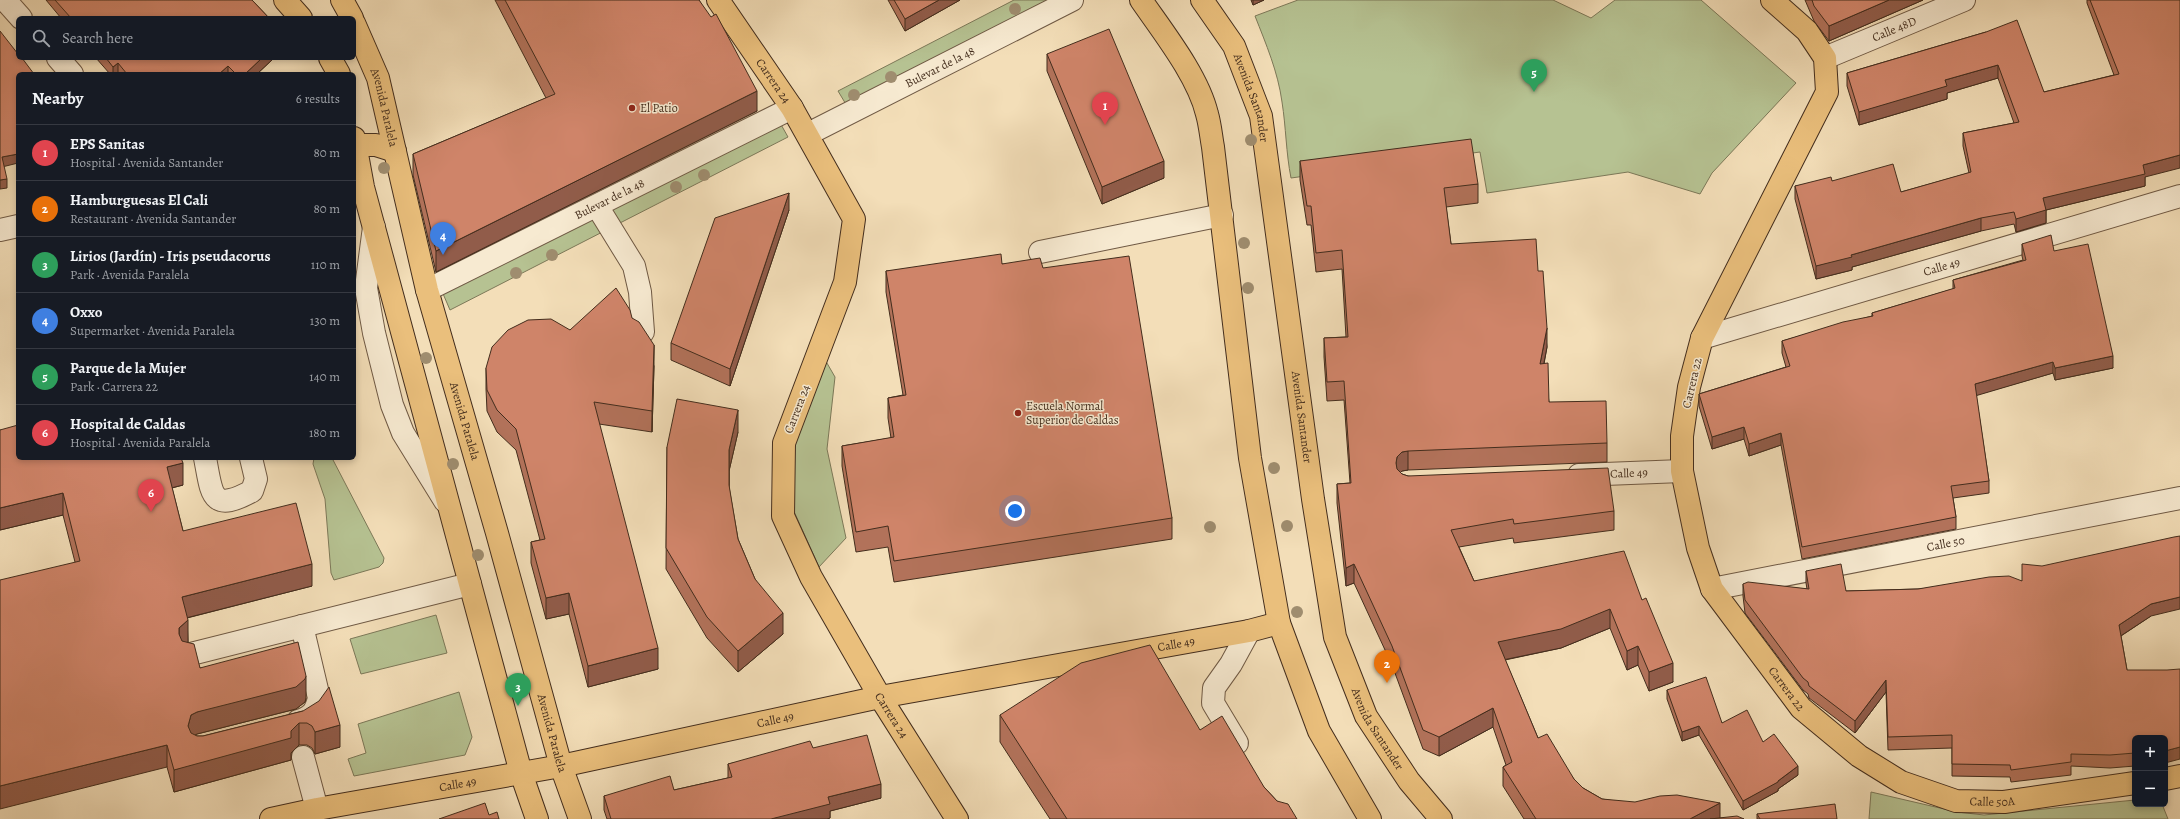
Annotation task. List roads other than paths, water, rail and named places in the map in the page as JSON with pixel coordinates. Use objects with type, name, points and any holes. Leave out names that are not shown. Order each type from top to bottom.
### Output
[{"type":"main road","points":[[285,0],[299,16]]},
{"type":"main road","points":[[342,0],[351,16]]},
{"type":"main road","name":"Carrera 24","points":[[718,0],[792,108],[854,218],[845,282],[784,443],[783,516],[811,577],[880,697],[957,819]]},
{"type":"main road","points":[[1141,0],[1193,80],[1207,113],[1222,215],[1250,458],[1279,623],[1318,731],[1370,819]]},
{"type":"main road","name":"Avenida Santander","points":[[1202,0],[1234,46],[1261,116],[1313,499],[1335,637],[1366,716],[1409,781],[1442,819]]},
{"type":"main road","points":[[1772,0],[1807,31],[1825,58]]},
{"type":"main road","name":"Avenida Paralela","points":[[356,27],[378,78],[427,290],[497,533],[561,766],[580,819]]},
{"type":"main road","name":"Carrera 22","points":[[1825,58],[1827,92],[1702,338],[1689,387],[1682,436],[1682,471],[1698,548],[1712,590],[1802,708],[1859,756]]},
{"type":"main road","points":[[331,60],[338,72]]},
{"type":"main road","points":[[356,143],[376,145],[395,151]]},
{"type":"main road","points":[[356,153],[359,182],[374,226],[521,773],[537,819]]},
{"type":"main road","name":"Calle 49","points":[[271,819],[316,809],[561,766],[880,697],[1249,631],[1279,623]]},
{"type":"main road","name":"Calle 50A","points":[[1859,756],[1901,782],[1956,801],[2004,802],[2132,783]]},
{"type":"main road","points":[[2168,778],[2180,776]]},
{"type":"street","points":[[5,0],[19,16]]},
{"type":"street","name":"Bulevar de la 48","points":[[808,134],[1072,0]]},
{"type":"street","name":"Calle 48D","points":[[1825,58],[1964,0]]},
{"type":"street","points":[[60,60],[70,72]]},
{"type":"street","name":"Bulevar de la 48","points":[[427,290],[792,108]]},
{"type":"street","name":"Calle 49","points":[[1702,338],[2180,196]]},
{"type":"street","points":[[597,206],[634,266],[640,292],[643,332]]},
{"type":"street","points":[[1040,252],[1222,215]]},
{"type":"street","points":[[0,230],[16,226]]},
{"type":"street","points":[[374,226],[366,288],[374,333],[392,405],[403,433],[450,510]]},
{"type":"street","points":[[205,460],[211,490],[217,500],[223,502],[252,491],[256,479],[251,460]]},
{"type":"street","name":"Calle 49","points":[[1556,476],[1682,471]]},
{"type":"street","name":"Calle 50","points":[[1712,590],[2180,498]]},
{"type":"street","points":[[191,654],[470,584]]},
{"type":"street","points":[[277,727],[300,721],[310,716],[317,710],[319,698],[302,626]]},
{"type":"street","points":[[1248,761],[1213,703],[1214,688],[1231,664],[1249,631]]},
{"type":"street","points":[[303,757],[316,809]]},
{"type":"place","name":"Parque de la Mujer","points":[[1534,92]]},
{"type":"place","name":"El Patio","points":[[632,108]]},
{"type":"place","name":"EPS Sanitas","points":[[1105,125]]},
{"type":"place","name":"Oxxo","points":[[443,255]]},
{"type":"place","name":"Escuela Normal Superior de Caldas","points":[[1018,413]]},
{"type":"place","name":"Hospital de Caldas","points":[[151,512]]},
{"type":"place","name":"Hamburguesas El Cali","points":[[1387,683]]},
{"type":"place","name":"Lirios (Jardín) - Iris pseudacorus","points":[[518,706]]}]
